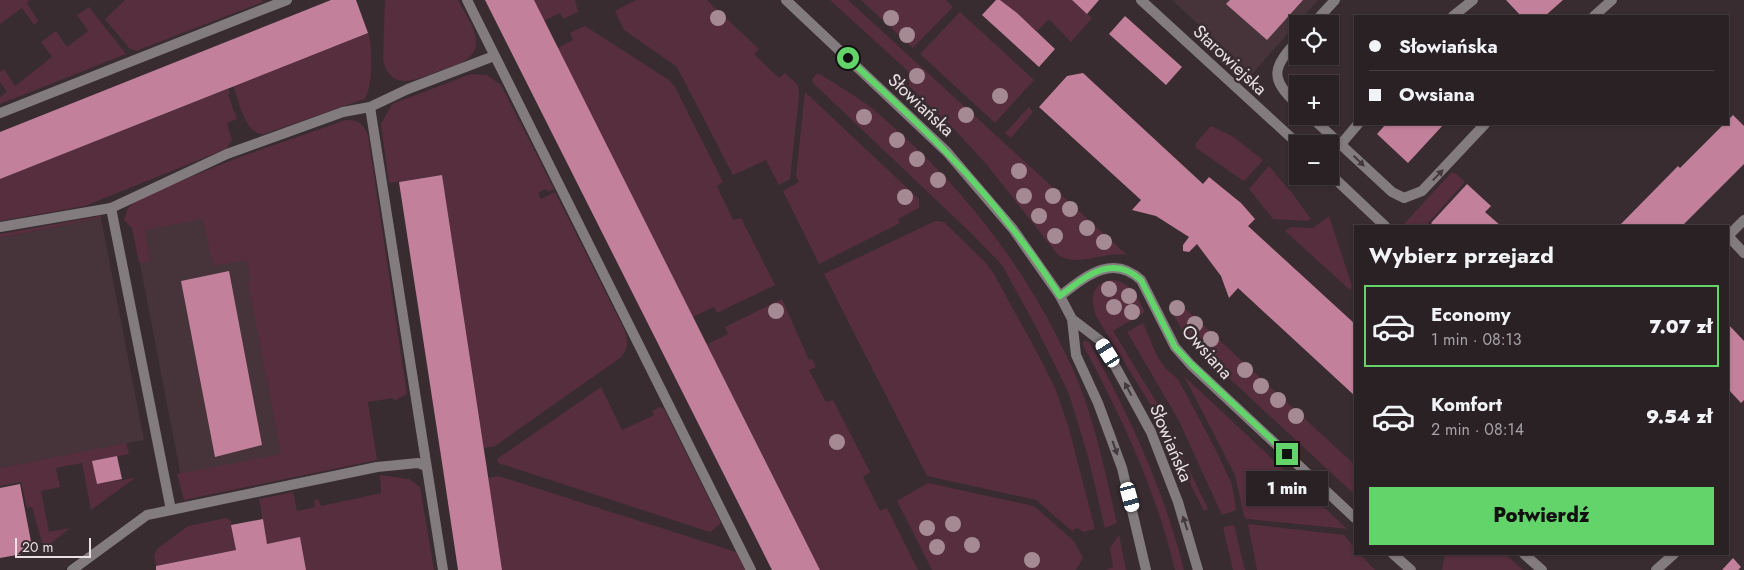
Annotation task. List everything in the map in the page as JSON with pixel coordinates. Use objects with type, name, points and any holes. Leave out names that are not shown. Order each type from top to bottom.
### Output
[{"type":"street","points":[[0,113],[287,0]]},
{"type":"street","points":[[467,0],[751,570]]},
{"type":"street","name":"Słowiańska","points":[[786,0],[947,152],[1013,229],[1060,296],[1072,319],[1076,354],[1098,403],[1122,468],[1146,570]]},
{"type":"street","name":"Starowiejska","points":[[1141,0],[1289,136]]},
{"type":"street","points":[[1321,15],[1335,0]]},
{"type":"street","points":[[1595,15],[1612,0]]},
{"type":"street","points":[[1454,15],[1471,1]]},
{"type":"street","points":[[1289,51],[1281,60],[1277,73],[1282,88],[1289,95]]},
{"type":"street","points":[[0,227],[111,208],[227,154],[343,112],[370,107],[408,89],[494,56]]},
{"type":"street","points":[[370,107],[443,570]]},
{"type":"street","points":[[1320,125],[1398,196],[1411,197],[1422,191],[1484,125]]},
{"type":"street","points":[[1341,144],[1357,125]]},
{"type":"street","points":[[1339,183],[1384,225]]},
{"type":"street","points":[[111,208],[171,510]]},
{"type":"street","points":[[1729,235],[1744,220]]},
{"type":"street","points":[[1729,237],[1744,253]]},
{"type":"street","name":"Owsiana","points":[[1060,296],[1092,274],[1105,269],[1119,267],[1132,272],[1141,280],[1175,347],[1354,517]]},
{"type":"street","name":"Słowiańska","points":[[1072,319],[1102,342],[1151,432],[1178,502],[1198,570]]},
{"type":"street","points":[[72,570],[147,515],[377,467],[418,463],[426,466]]},
{"type":"street","points":[[1525,555],[1542,570]]},
{"type":"street","points":[[1656,570],[1673,555]]},
{"type":"street","points":[[1400,556],[1411,570]]},
{"type":"shaded area","points":[[0,0],[30,0],[27,3],[38,21],[34,25],[22,8],[0,24]]},
{"type":"shaded area","points":[[125,0],[262,0],[263,2],[136,51],[129,48],[105,19]]},
{"type":"shaded area","points":[[385,0],[458,0],[474,31],[476,42],[474,52],[461,63],[414,80],[398,80],[392,77],[383,60]]},
{"type":"shaded area","points":[[534,0],[575,0],[578,12],[563,19],[560,13],[544,21]]},
{"type":"shaded area","points":[[636,0],[707,0],[759,49],[754,54],[779,78],[785,73],[798,85],[799,95],[790,179],[779,185],[766,160],[733,175],[677,67],[624,30],[615,11]]},
{"type":"shaded area","points":[[830,0],[848,0],[1127,255],[1118,254],[1075,260],[1066,259],[1058,255],[987,165],[954,129],[909,86],[909,72]]},
{"type":"shaded area","points":[[861,0],[946,0],[953,7],[913,48]]},
{"type":"shaded area","points":[[1000,0],[1072,0],[1092,18],[1071,42],[1049,19],[1037,31]]},
{"type":"shaded area","points":[[1172,0],[1318,0],[1305,15],[1289,15],[1289,33],[1252,74]]},
{"type":"shaded area","points":[[89,7],[126,54],[0,104],[0,97],[7,92],[0,82],[0,72],[4,69],[15,86],[52,57],[41,42],[56,31],[67,47],[88,31],[77,15]]},
{"type":"shaded area","points":[[960,12],[1034,80],[995,123],[920,54]]},
{"type":"shaded area","points":[[585,26],[669,80],[675,87],[723,182],[717,186],[733,220],[741,218],[775,285],[717,313],[714,307],[693,317],[558,48],[573,40],[570,33]]},
{"type":"shaded area","points":[[368,33],[371,47],[371,77],[364,99],[264,134],[257,133],[247,123],[233,86]]},
{"type":"shaded area","points":[[818,73],[873,109],[930,162],[981,218],[1025,280],[1045,313],[1078,381],[1105,469],[1117,523],[1105,528],[1087,453],[1069,394],[1037,329],[1002,265],[813,83],[812,79]]},
{"type":"shaded area","points":[[471,74],[487,75],[501,85],[554,189],[548,192],[546,189],[538,193],[541,199],[555,192],[625,331],[627,342],[625,352],[620,358],[495,446],[484,448],[442,175],[389,183],[381,124],[392,104]]},
{"type":"shaded area","points":[[228,89],[230,94],[228,95],[237,119],[227,123],[232,140],[226,149],[85,206],[0,221],[0,179]]},
{"type":"shaded area","points":[[805,92],[919,199],[919,208],[898,219],[900,223],[819,264],[783,191],[799,182],[796,176]]},
{"type":"shaded area","points":[[1029,107],[1033,112],[1011,138],[1005,133]]},
{"type":"shaded area","points":[[346,120],[360,124],[368,136],[407,394],[394,401],[393,398],[368,402],[377,460],[184,500],[177,474],[281,454],[248,282],[251,281],[247,260],[213,266],[203,219],[145,230],[150,261],[139,263],[132,228],[124,220],[128,208],[139,198],[237,158]]},
{"type":"shaded area","points":[[1211,126],[1232,136],[1263,160],[1245,180],[1242,180],[1196,148],[1195,144]]},
{"type":"shaded area","points":[[1269,166],[1311,219],[1307,221],[1273,219],[1249,189]]},
{"type":"shaded area","points":[[1451,173],[1455,173],[1465,182],[1428,223],[1431,225],[1403,225]]},
{"type":"shaded area","points":[[308,176],[363,460],[185,498],[130,212]]},
{"type":"shaded area","points":[[101,216],[101,218],[0,238],[0,234]]},
{"type":"shaded area","points":[[1329,216],[1352,286],[1350,290],[1285,231],[1291,227],[1313,228]]},
{"type":"shaded area","points":[[101,218],[144,440],[0,468],[0,238]]},
{"type":"shaded area","points":[[935,221],[944,222],[985,262],[994,274],[1039,356],[1055,388],[1068,425],[1095,529],[1083,532],[1078,528],[1073,530],[1073,532],[1036,500],[927,476],[824,274]]},
{"type":"shaded area","points":[[1111,280],[1128,286],[1136,295],[1145,312],[1113,331],[1157,403],[1208,509],[1204,511],[1150,404],[1096,316],[1093,298],[1096,288],[1104,282]]},
{"type":"shaded area","points":[[782,299],[809,360],[812,359],[816,367],[809,370],[826,402],[833,400],[870,472],[863,477],[880,511],[887,508],[918,570],[820,570],[707,344],[728,334],[725,327]]},
{"type":"shaded area","points":[[1179,303],[1354,464],[1354,494],[1187,339],[1169,307]]},
{"type":"shaded area","points":[[1143,323],[1158,358],[1166,369],[1178,379],[1217,452],[1232,485],[1236,509],[1234,511],[1222,515],[1179,421],[1127,332]]},
{"type":"shaded area","points":[[1084,340],[1089,342],[1132,425],[1156,481],[1176,539],[1184,570],[1175,570],[1148,483],[1124,427],[1083,345]]},
{"type":"shaded area","points":[[1184,376],[1347,529],[1247,519],[1244,516],[1235,475]]},
{"type":"shaded area","points":[[601,387],[622,430],[654,415],[652,411],[660,407],[664,409],[721,523],[710,532],[498,463],[497,459]]},
{"type":"shaded area","points":[[126,443],[129,454],[93,461],[97,484],[135,478],[91,510],[82,463],[56,468],[60,487],[41,491],[49,532],[70,528],[44,549],[32,507],[27,508],[21,482],[0,486],[0,468]]},
{"type":"shaded area","points":[[380,475],[409,479],[420,487],[434,570],[306,570],[300,538],[267,544],[259,499],[293,492],[297,511],[315,507],[314,500],[318,499],[321,506],[381,493]]},
{"type":"shaded area","points":[[499,476],[736,552],[745,570],[502,570],[488,478]]},
{"type":"shaded area","points":[[928,483],[1034,506],[1074,541],[1083,558],[1076,570],[932,570],[897,501]]},
{"type":"shaded area","points":[[226,518],[231,521],[236,550],[156,566],[154,556],[157,549],[188,526]]},
{"type":"shaded area","points":[[1248,524],[1344,535],[1354,547],[1354,555],[1361,555],[1375,570],[1257,570]]},
{"type":"shaded area","points":[[1234,525],[1245,570],[1233,570],[1223,527]]},
{"type":"shaded area","points":[[1119,535],[1126,570],[1105,570],[1113,567],[1110,548]]},
{"type":"shaded area","points":[[1445,555],[1506,555],[1523,570],[1442,570]]},
{"type":"building","points":[[331,0],[356,0],[368,33],[0,179],[0,132]]},
{"type":"building","points":[[485,0],[534,0],[820,570],[772,570]]},
{"type":"building","points":[[996,0],[1000,0],[1017,13],[1055,49],[1039,67],[982,15]]},
{"type":"building","points":[[1072,0],[1099,0],[1087,14]]},
{"type":"building","points":[[1230,0],[1303,0],[1267,40],[1226,4]]},
{"type":"building","points":[[1506,0],[1563,0],[1546,15],[1520,15]]},
{"type":"building","points":[[1125,16],[1182,67],[1166,85],[1109,34]]},
{"type":"building","points":[[1083,73],[1203,184],[1209,177],[1241,203],[1255,219],[1248,226],[1354,323],[1354,395],[1238,288],[1229,298],[1221,276],[1197,244],[1189,252],[1183,251],[1183,245],[1189,237],[1156,216],[1132,210],[1141,200],[1039,107],[1067,76]]},
{"type":"building","points":[[1733,115],[1744,126],[1744,164],[1683,225],[1620,225],[1678,166],[1680,168],[1723,125],[1729,125],[1729,119]]},
{"type":"building","points":[[1385,125],[1443,125],[1408,163],[1377,134]]},
{"type":"building","points":[[442,175],[502,570],[458,570],[399,182]]},
{"type":"building","points":[[1467,184],[1491,206],[1485,212],[1500,225],[1434,225],[1431,223]]},
{"type":"building","points":[[229,271],[262,445],[215,457],[181,281]]},
{"type":"building","points":[[1729,325],[1744,341],[1744,400],[1741,403],[1729,390]]},
{"type":"building","points":[[117,456],[122,479],[97,484],[92,461]]},
{"type":"building","points":[[20,484],[33,552],[0,558],[0,488]]},
{"type":"building","points":[[263,519],[267,544],[300,537],[306,570],[156,570],[156,566],[236,550],[231,525]]},
{"type":"building","points":[[1733,558],[1741,567],[1738,570],[1722,570]]},
{"type":"route","points":[[848,58],[947,152],[984,193],[1013,229],[1060,296],[1092,274],[1105,269],[1119,267],[1132,272],[1141,280],[1175,347],[1287,454]]}]
